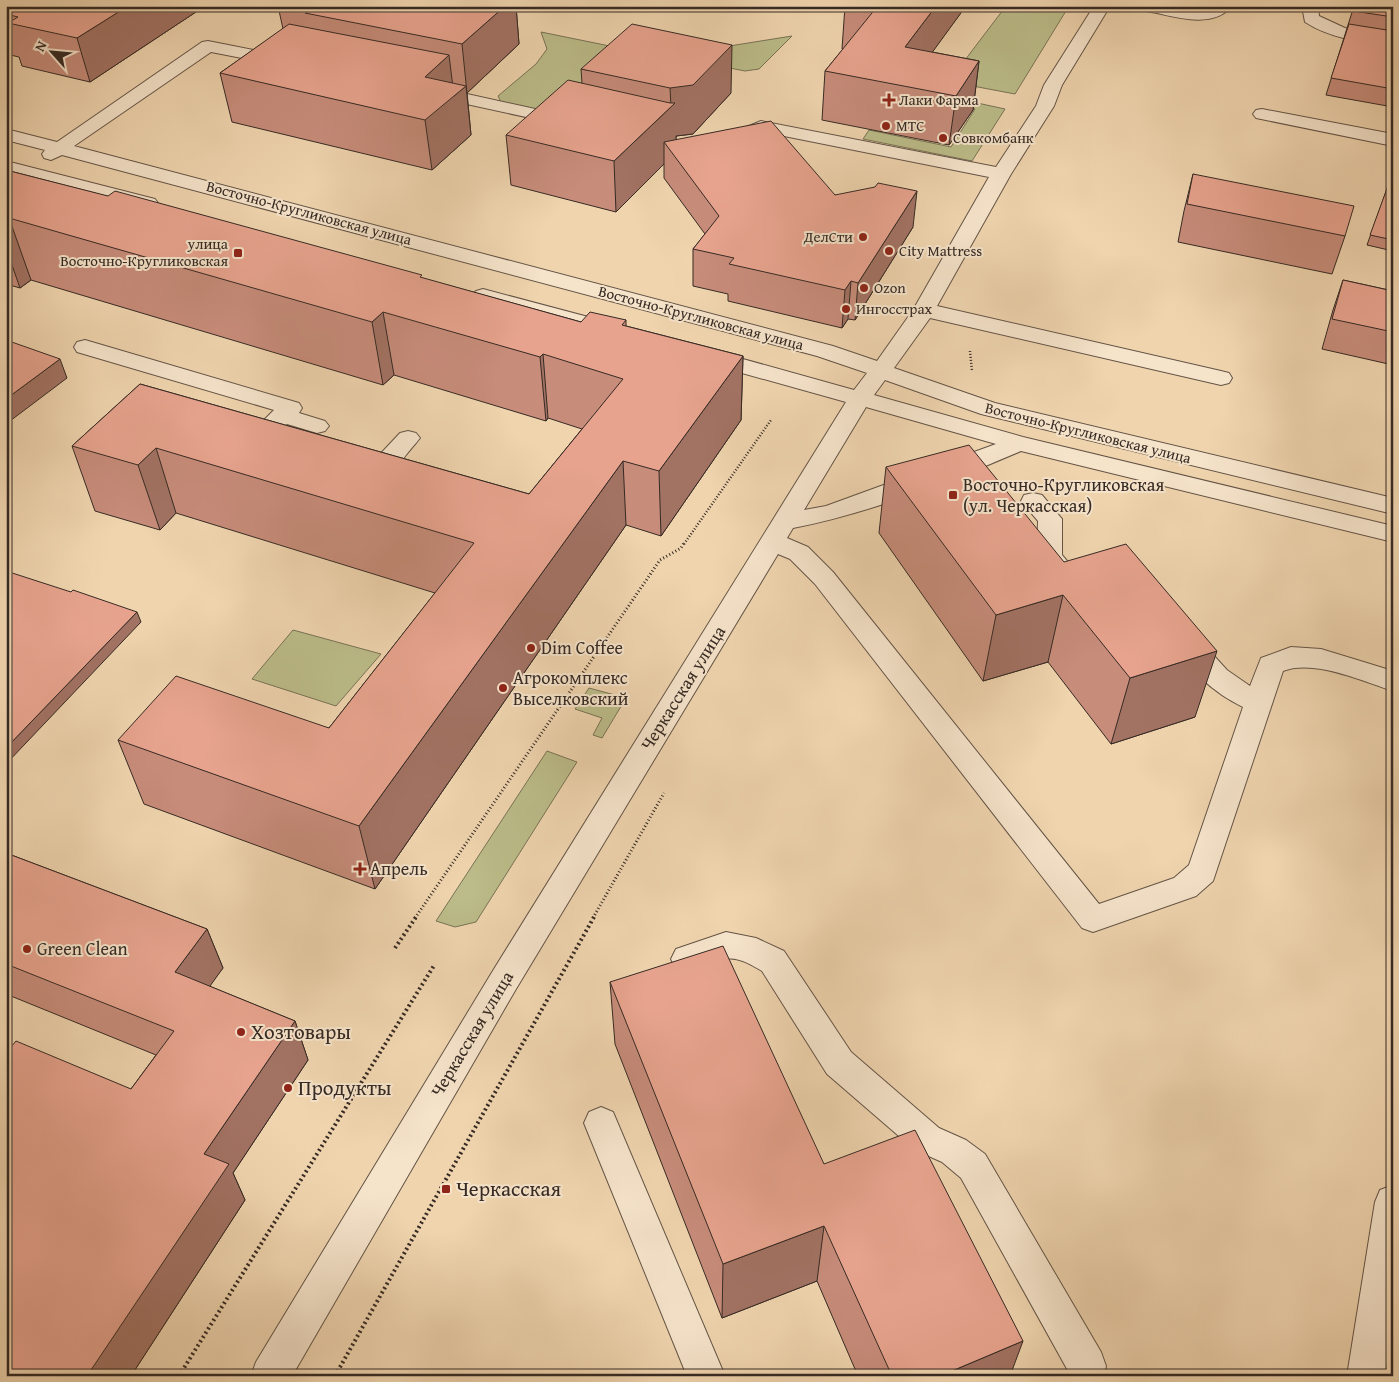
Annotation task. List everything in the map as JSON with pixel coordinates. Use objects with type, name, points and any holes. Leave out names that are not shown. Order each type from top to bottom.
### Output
[{"type":"street","name":"Черкасская улица","points":[[270,1376],[505,978],[860,398],[924,310],[1001,174],[1045,106],[1053,85],[1102,6]]},
{"type":"street","points":[[1148,6],[1198,15],[1218,11],[1223,6]]},
{"type":"street","points":[[1310,6],[1311,18],[1325,27],[1393,41]]},
{"type":"street","points":[[26,172],[208,46],[300,64]]},
{"type":"street","points":[[411,87],[586,125]]},
{"type":"street","points":[[1262,114],[1393,140]]},
{"type":"street","points":[[728,137],[747,134],[761,126],[1001,174]]},
{"type":"street","name":"Восточно-Кругликовская улица","points":[[6,134],[818,349],[882,369],[962,402],[1393,506]]},
{"type":"street","points":[[6,167],[168,208]]},
{"type":"street","name":"Восточно-Кругликовская улица","points":[[462,289],[633,336]]},
{"type":"street","points":[[924,310],[1221,378]]},
{"type":"street","points":[[85,347],[291,408],[259,437]]},
{"type":"street","name":"Восточно-Кругликовская улица","points":[[690,352],[1019,443],[1393,534]]},
{"type":"street","points":[[282,416],[318,426]]},
{"type":"street","points":[[376,472],[408,438]]},
{"type":"street","points":[[1019,443],[974,462],[778,531],[824,578],[1093,919],[1185,887],[1202,872],[1271,665],[1291,657],[1321,660],[1393,681]]},
{"type":"street","points":[[1033,501],[1050,519],[1049,556],[1059,568],[1086,577]]},
{"type":"street","points":[[1174,627],[1215,676],[1234,692],[1258,702]]},
{"type":"street","points":[[655,971],[726,945],[756,951],[773,961],[839,1063],[877,1098],[927,1139],[954,1151],[973,1166],[1086,1366],[1085,1376]]},
{"type":"street","points":[[601,1123],[706,1376]]},
{"type":"street","points":[[1366,1376],[1393,1202]]},
{"type":"path","points":[[970,351],[972,374]]},
{"type":"path","points":[[395,948],[660,560],[681,548],[771,420]]},
{"type":"path","points":[[335,1376],[667,786]]},
{"type":"path","points":[[179,1376],[435,964]]},
{"type":"green space","points":[[1006,6],[1069,6],[1015,94],[941,80],[965,60]]},
{"type":"green space","points":[[541,32],[639,52],[572,117],[501,102],[498,96],[536,64],[547,49]]},
{"type":"green space","points":[[792,36],[759,69],[745,71],[667,56]]},
{"type":"green space","points":[[968,101],[1005,109],[972,161],[863,139],[869,130],[951,147],[975,109],[965,106]]},
{"type":"green space","points":[[293,630],[381,654],[336,706],[252,679]]},
{"type":"green space","points":[[589,688],[626,698],[602,738],[593,735],[602,718],[575,709]]},
{"type":"green space","points":[[547,751],[577,762],[476,922],[455,927],[436,921]]},
{"type":"building","points":[[6,6],[128,6],[77,38],[8,23],[18,17],[6,14]]},
{"type":"building","points":[[315,6],[505,6],[462,44],[305,13]]},
{"type":"building","points":[[869,6],[936,6],[905,47],[979,61],[956,96],[825,71],[876,8]]},
{"type":"building","points":[[1354,6],[1393,6],[1393,17],[1353,11]]},
{"type":"building","points":[[289,24],[449,55],[425,77],[466,86],[425,120],[220,73]]},
{"type":"building","points":[[632,24],[732,45],[693,85],[670,88],[581,69]]},
{"type":"building","points":[[1349,24],[1393,31],[1393,89],[1331,78]]},
{"type":"building","points":[[568,80],[675,103],[614,161],[506,135]]},
{"type":"building","points":[[771,121],[835,195],[875,187],[878,183],[917,191],[858,283],[851,281],[845,290],[729,264],[734,258],[693,249],[719,216],[664,142]]},
{"type":"building","points":[[6,170],[108,196],[115,191],[422,275],[420,277],[581,322],[590,312],[626,320],[622,325],[743,356],[659,471],[623,461],[359,826],[118,740],[176,676],[329,728],[474,543],[156,448],[138,465],[72,446],[140,384],[529,494],[623,379],[543,354],[540,357],[383,312],[372,322],[9,218],[6,219]]},
{"type":"building","points":[[1393,172],[1393,240],[1370,235]]},
{"type":"building","points":[[1193,174],[1354,206],[1345,236],[1187,204]]},
{"type":"building","points":[[1343,280],[1393,291],[1393,332],[1332,319]]},
{"type":"building","points":[[6,340],[60,359],[6,399]]},
{"type":"building","points":[[969,445],[1064,562],[1126,544],[1217,651],[1130,678],[1063,595],[996,615],[886,467]]},
{"type":"building","points":[[6,571],[71,592],[73,590],[137,612],[6,748]]},
{"type":"building","points":[[6,853],[207,929],[175,972],[295,1021],[204,1154],[229,1164],[87,1376],[6,1376],[6,1053],[16,1041],[131,1089],[174,1031],[6,964]]},
{"type":"building","points":[[723,946],[824,1164],[915,1130],[1023,1341],[940,1376],[892,1376],[824,1226],[723,1264],[610,982]]},
{"type":"place","name":"Лаки Фарма","points":[[889,100]]},
{"type":"place","name":"МТС","points":[[886,126]]},
{"type":"place","name":"Совкомбанк","points":[[943,138]]},
{"type":"place","name":"ДелСти","points":[[863,237]]},
{"type":"place","name":"City Mattress","points":[[889,251]]},
{"type":"place","name":"улица Восточно-Кругликовская","points":[[238,253]]},
{"type":"place","name":"Ozon","points":[[864,288]]},
{"type":"place","name":"Ингосстрах","points":[[846,309]]},
{"type":"place","name":"Восточно-Кругликовская (ул. Черкасская)","points":[[953,495]]},
{"type":"place","name":"Dim Coffee","points":[[531,648]]},
{"type":"place","name":"Агрокомплекс Выселковский","points":[[503,688]]},
{"type":"place","name":"Апрель","points":[[360,869]]},
{"type":"place","name":"Green Clean","points":[[27,949]]},
{"type":"place","name":"Хозтовары","points":[[241,1032]]},
{"type":"place","name":"Продукты","points":[[288,1088]]},
{"type":"place","name":"Черкасская","points":[[446,1189]]}]
